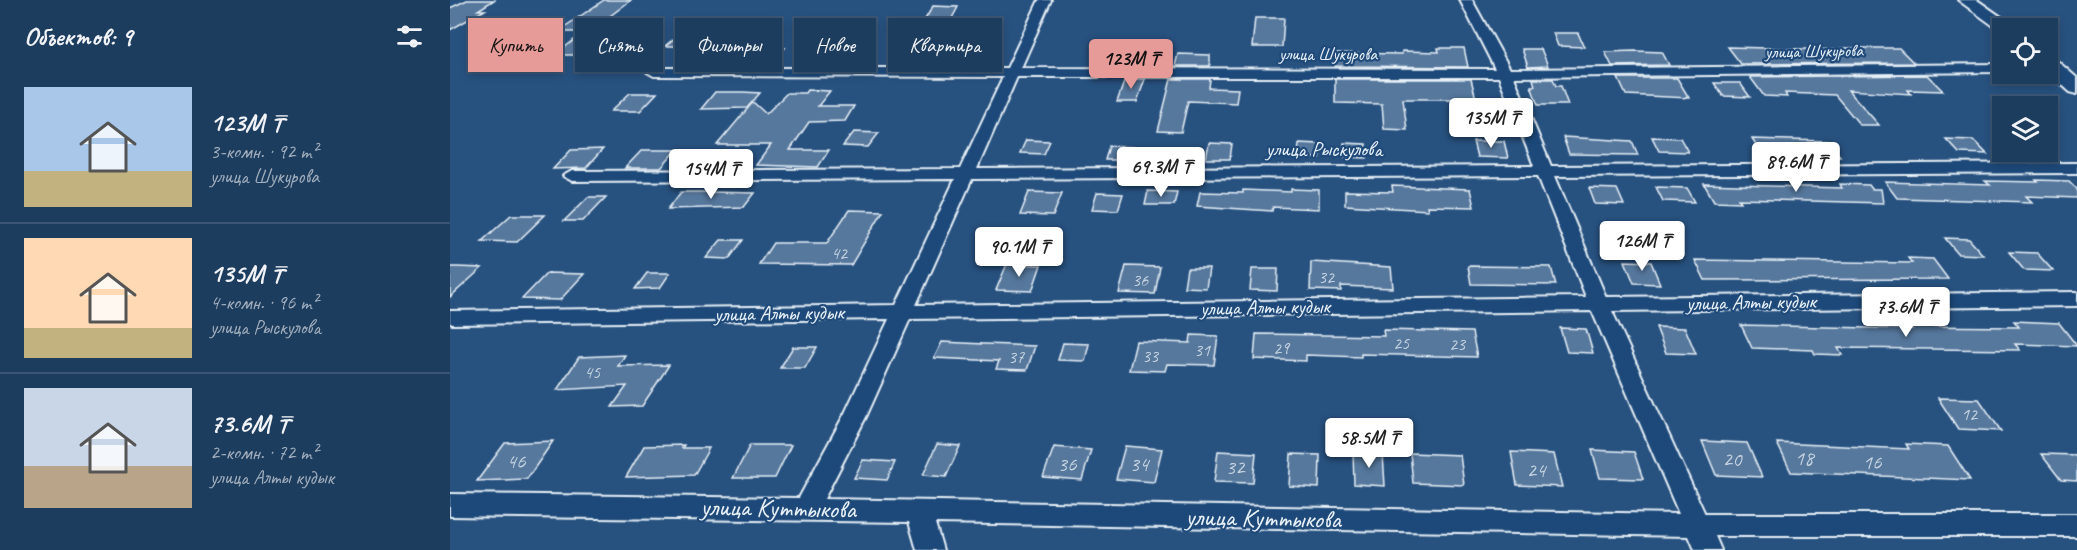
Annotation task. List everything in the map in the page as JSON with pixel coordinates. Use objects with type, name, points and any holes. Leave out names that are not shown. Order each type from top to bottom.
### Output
[{"type":"street","points":[[807,507],[856,415],[1045,0]]},
{"type":"street","points":[[1466,0],[1505,73],[1599,304],[1708,550]]},
{"type":"street","points":[[1966,0],[1993,18]]},
{"type":"street","name":"улица Шукурова","points":[[654,72],[1505,73],[1992,69]]},
{"type":"street","points":[[2058,73],[2077,88]]},
{"type":"street","name":"улица Рыскулова","points":[[572,176],[2077,168]]},
{"type":"street","name":"улица Алты кудык","points":[[453,317],[2077,299]]},
{"type":"street","name":"улица Куттыкова","points":[[450,505],[807,507],[919,512],[1697,525],[2077,525]]},
{"type":"street","points":[[919,512],[930,550]]},
{"type":"building","points":[[467,0],[494,0],[478,10],[485,10],[450,30],[450,8]]},
{"type":"building","points":[[604,0],[631,0],[607,18],[578,18]]},
{"type":"building","points":[[933,6],[958,7],[952,18],[926,18]]},
{"type":"building","points":[[1255,18],[1284,18],[1282,47],[1252,47]]},
{"type":"building","points":[[575,20],[575,32],[563,32],[563,28]]},
{"type":"building","points":[[1553,33],[1578,33],[1584,47],[1558,46]]},
{"type":"building","points":[[675,38],[675,46],[665,46]]},
{"type":"building","points":[[575,39],[575,55],[563,55],[563,49]]},
{"type":"building","points":[[1728,47],[1842,50],[1841,48],[1899,48],[1914,63],[1741,64]]},
{"type":"building","points":[[1438,48],[1464,48],[1468,67],[1335,66],[1335,53],[1402,54],[1402,51],[1439,52]]},
{"type":"building","points":[[1522,49],[1541,49],[1548,66],[1528,67]]},
{"type":"building","points":[[1134,52],[1153,53],[1149,66],[1129,66]]},
{"type":"building","points":[[1605,52],[1662,52],[1669,65],[1612,66]]},
{"type":"building","points":[[1178,54],[1210,55],[1210,66],[1175,66]]},
{"type":"building","points":[[1927,75],[1943,91],[1908,90],[1911,94],[1848,90],[1879,125],[1860,125],[1835,95],[1785,93],[1787,97],[1764,96],[1750,77]]},
{"type":"building","points":[[1618,78],[1677,78],[1689,98],[1626,95]]},
{"type":"building","points":[[1125,79],[1145,79],[1137,102],[1117,102]]},
{"type":"building","points":[[1171,79],[1210,79],[1209,88],[1238,89],[1236,103],[1188,101],[1181,132],[1158,131]]},
{"type":"building","points":[[1335,79],[1471,79],[1476,99],[1403,99],[1407,130],[1384,129],[1382,104],[1335,103]]},
{"type":"building","points":[[1533,79],[1553,79],[1556,86],[1561,86],[1568,105],[1538,105],[1531,86],[1535,86]]},
{"type":"building","points":[[1714,83],[1740,83],[1750,97],[1723,96]]},
{"type":"building","points":[[807,90],[830,91],[818,106],[854,106],[845,121],[809,122],[790,150],[829,150],[818,167],[756,165],[771,145],[717,145],[753,102],[766,114],[787,93],[805,93]]},
{"type":"building","points":[[715,92],[760,93],[747,108],[701,109]]},
{"type":"building","points":[[630,93],[657,93],[640,111],[611,111]]},
{"type":"building","points":[[854,132],[879,133],[868,147],[843,146]]},
{"type":"building","points":[[1563,137],[1632,141],[1638,155],[1569,154]]},
{"type":"building","points":[[1652,137],[1680,138],[1688,152],[1659,151]]},
{"type":"building","points":[[1752,139],[1828,141],[1840,156],[1762,155]]},
{"type":"building","points":[[1946,139],[1973,140],[1987,154],[1959,153]]},
{"type":"building","points":[[1026,140],[1050,141],[1044,154],[1020,153]]},
{"type":"building","points":[[1473,141],[1504,141],[1508,158],[1477,157]]},
{"type":"building","points":[[1209,143],[1232,144],[1230,159],[1206,159]]},
{"type":"building","points":[[1299,143],[1320,144],[1320,158],[1298,157]]},
{"type":"building","points":[[1344,143],[1366,144],[1367,158],[1344,157]]},
{"type":"building","points":[[1109,146],[1132,147],[1129,160],[1105,160]]},
{"type":"building","points":[[603,149],[586,168],[553,169],[571,150]]},
{"type":"building","points":[[642,150],[677,150],[661,168],[625,168]]},
{"type":"building","points":[[2036,180],[2069,181],[2077,189],[2077,198],[2026,196],[2032,202],[1897,198],[1885,182],[1990,185],[1985,181],[2038,182]]},
{"type":"building","points":[[1704,184],[1842,188],[1840,184],[1869,185],[1872,189],[1881,189],[1883,203],[1739,199],[1741,202],[1714,201]]},
{"type":"building","points":[[1392,186],[1470,189],[1474,207],[1427,206],[1428,210],[1345,205],[1345,191],[1393,192]]},
{"type":"building","points":[[1656,187],[1687,188],[1695,202],[1663,201]]},
{"type":"building","points":[[1589,188],[1617,189],[1624,205],[1595,204]]},
{"type":"building","points":[[1291,189],[1319,190],[1319,209],[1273,207],[1272,211],[1197,206],[1200,192],[1243,193],[1243,190],[1291,192]]},
{"type":"building","points":[[1148,191],[1177,192],[1174,205],[1145,205]]},
{"type":"building","points":[[681,192],[755,193],[744,207],[668,209]]},
{"type":"building","points":[[1029,192],[1062,193],[1053,216],[1020,215]]},
{"type":"building","points":[[1097,193],[1123,194],[1118,210],[1092,209]]},
{"type":"building","points":[[588,197],[606,197],[583,221],[564,221]]},
{"type":"building","points":[[849,210],[883,211],[851,265],[759,264],[773,243],[827,243]]},
{"type":"building","points":[[511,215],[545,215],[517,242],[482,241]]},
{"type":"building","points":[[1945,238],[1969,239],[1983,255],[1958,254]]},
{"type":"building","points":[[721,240],[743,240],[729,259],[706,258]]},
{"type":"building","points":[[2009,252],[2037,253],[2053,271],[2024,270]]},
{"type":"building","points":[[1908,258],[1933,259],[1948,279],[1705,280],[1695,260],[1912,263]]},
{"type":"building","points":[[1625,261],[1651,262],[1660,284],[1634,283]]},
{"type":"building","points":[[1311,262],[1391,267],[1393,288],[1341,286],[1341,291],[1310,290]]},
{"type":"building","points":[[1007,264],[1041,265],[1032,291],[996,290]]},
{"type":"building","points":[[1126,266],[1160,267],[1155,294],[1119,293]]},
{"type":"building","points":[[1468,266],[1551,267],[1556,285],[1471,284]]},
{"type":"building","points":[[450,267],[457,267],[482,268],[450,297]]},
{"type":"building","points":[[1187,268],[1209,268],[1206,288],[1184,287]]},
{"type":"building","points":[[1252,269],[1278,269],[1277,291],[1250,290]]},
{"type":"building","points":[[547,273],[584,274],[560,300],[522,299]]},
{"type":"building","points":[[647,273],[670,273],[660,288],[635,289]]},
{"type":"building","points":[[2014,321],[2059,323],[2077,346],[2015,344],[2020,350],[1838,348],[1842,355],[1815,354],[1813,350],[1752,348],[1741,325],[1912,329],[1909,326],[2019,327]]},
{"type":"building","points":[[1656,327],[1685,328],[1696,354],[1666,353]]},
{"type":"building","points":[[1560,328],[1586,329],[1593,353],[1567,352]]},
{"type":"building","points":[[1383,330],[1472,332],[1477,357],[1361,354],[1361,357],[1306,355],[1306,361],[1254,359],[1256,334],[1384,336]]},
{"type":"building","points":[[1191,335],[1218,336],[1214,365],[1167,364],[1165,371],[1129,370],[1136,341],[1190,343]]},
{"type":"building","points":[[942,342],[1035,346],[1027,370],[996,369],[999,361],[934,358]]},
{"type":"building","points":[[1063,343],[1089,344],[1085,361],[1058,360]]},
{"type":"building","points":[[793,347],[817,347],[805,368],[780,368]]},
{"type":"building","points":[[625,355],[618,366],[669,365],[642,406],[612,407],[627,386],[557,390],[579,357]]},
{"type":"building","points":[[1938,398],[1979,399],[2001,431],[1958,429]]},
{"type":"building","points":[[553,441],[527,479],[477,481],[505,443]]},
{"type":"building","points":[[1702,441],[1747,443],[1762,477],[1716,475]]},
{"type":"building","points":[[1777,443],[1909,449],[1906,444],[1948,446],[1970,480],[1791,472]]},
{"type":"building","points":[[937,444],[960,446],[946,477],[923,475]]},
{"type":"building","points":[[684,445],[682,448],[709,448],[694,475],[626,477],[644,446]]},
{"type":"building","points":[[750,445],[791,445],[775,478],[733,478]]},
{"type":"building","points":[[1125,446],[1162,449],[1154,482],[1116,479]]},
{"type":"building","points":[[1054,447],[1091,450],[1082,480],[1043,477]]},
{"type":"building","points":[[1592,450],[1634,452],[1643,479],[1600,478]]},
{"type":"building","points":[[1218,451],[1256,453],[1253,483],[1214,482]]},
{"type":"building","points":[[1511,452],[1554,454],[1562,487],[1517,485]]},
{"type":"building","points":[[1353,453],[1383,454],[1385,486],[1354,484]]},
{"type":"building","points":[[1410,453],[1460,455],[1464,485],[1413,483]]},
{"type":"building","points":[[1291,454],[1320,455],[1319,488],[1289,486]]},
{"type":"building","points":[[2041,454],[2077,455],[2077,481],[2061,480]]},
{"type":"building","points":[[863,460],[895,462],[887,480],[854,478]]}]
